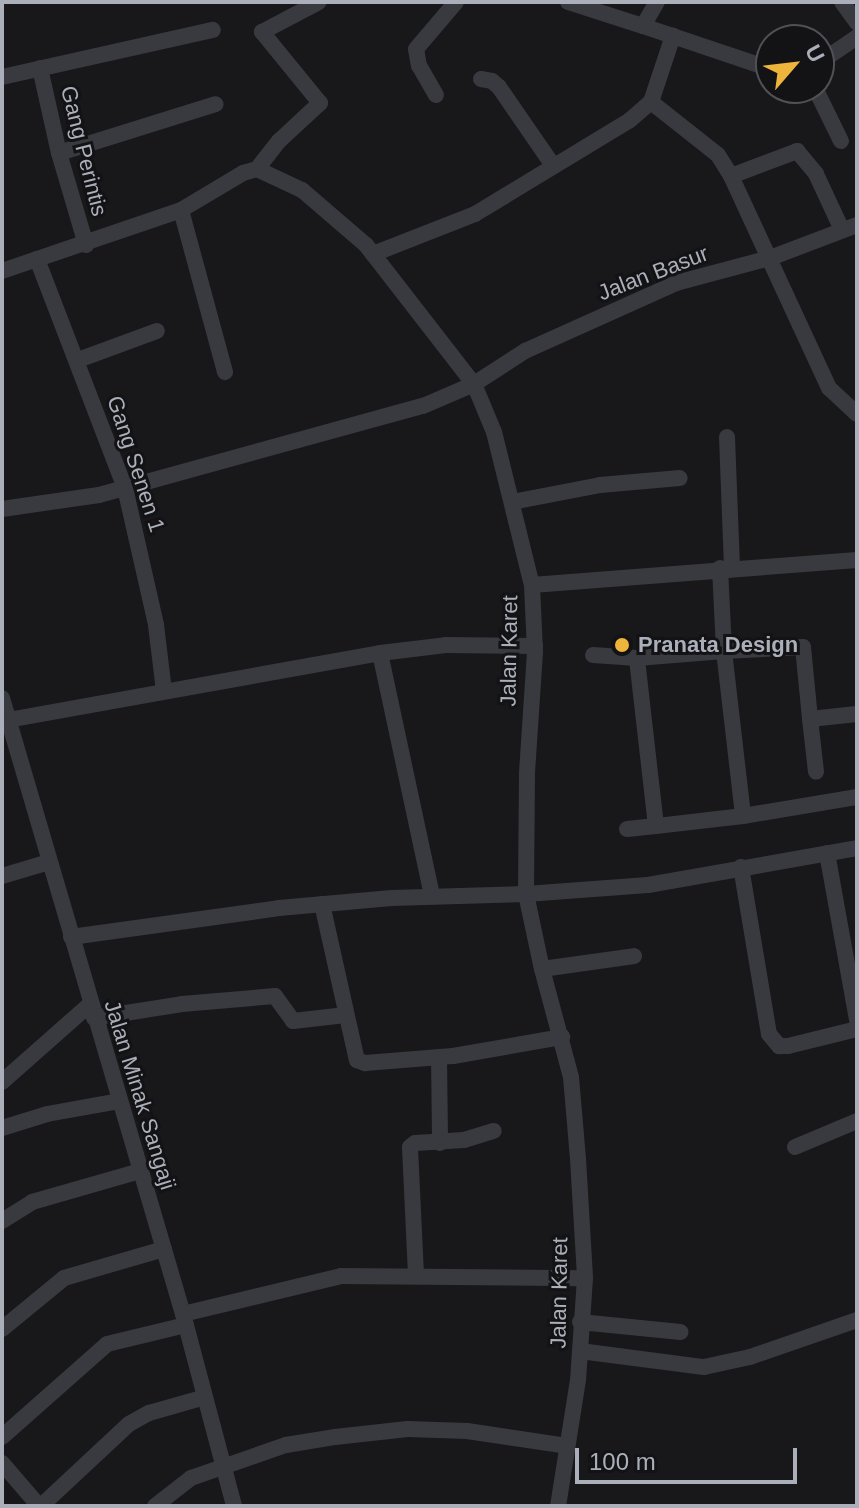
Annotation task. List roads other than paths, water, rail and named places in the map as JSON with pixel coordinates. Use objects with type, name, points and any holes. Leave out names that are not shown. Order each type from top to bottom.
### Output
[{"type":"street","points":[[2,271],[86,245],[181,210],[243,173],[257,169],[279,141],[320,103],[262,32],[319,2]]},
{"type":"street","points":[[436,95],[419,66],[416,49],[456,2]]},
{"type":"street","points":[[568,2],[755,64]]},
{"type":"street","points":[[643,26],[657,2]]},
{"type":"street","points":[[842,2],[857,23]]},
{"type":"street","name":"Gang Perintis","points":[[2,77],[213,30]]},
{"type":"street","points":[[373,254],[475,214],[552,164],[597,140],[651,102],[673,36]]},
{"type":"street","points":[[835,52],[857,37]]},
{"type":"street","name":"Gang Perintis","points":[[40,68],[59,153],[86,245]]},
{"type":"street","points":[[481,79],[492,81],[499,87],[552,164]]},
{"type":"street","points":[[651,102],[718,155],[731,176],[829,388],[857,414]]},
{"type":"street","points":[[59,153],[216,104]]},
{"type":"street","points":[[823,104],[841,141]]},
{"type":"street","points":[[731,176],[797,151],[807,159],[850,228]]},
{"type":"street","name":"Jalan Karet","points":[[257,169],[302,190],[373,254],[474,384],[494,432],[532,585],[535,646],[527,774],[526,894],[571,1077],[585,1278],[580,1351],[558,1506]]},
{"type":"street","points":[[181,210],[225,372]]},
{"type":"street","name":"Jalan Basur","points":[[2,509],[125,488],[423,406],[474,384],[525,351],[676,283],[770,258],[850,228]]},
{"type":"street","name":"Gang Senen 1","points":[[37,259],[125,488],[156,625],[164,691]]},
{"type":"street","points":[[78,360],[157,331]]},
{"type":"street","points":[[727,437],[724,651],[743,816]]},
{"type":"street","points":[[512,502],[600,485],[680,478]]},
{"type":"street","points":[[532,585],[857,560]]},
{"type":"street","points":[[8,720],[380,653],[446,645],[535,646]]},
{"type":"street","points":[[593,655],[637,658],[803,647],[816,772]]},
{"type":"street","points":[[380,653],[432,896]]},
{"type":"street","points":[[637,658],[656,826]]},
{"type":"street","name":"Jalan Minak Sangaji","points":[[2,698],[164,1249],[234,1506]]},
{"type":"street","points":[[810,719],[857,714]]},
{"type":"street","points":[[627,829],[743,816],[857,797]]},
{"type":"street","points":[[71,937],[322,904],[648,885],[857,848]]},
{"type":"street","points":[[827,853],[857,1020]]},
{"type":"street","points":[[2,876],[49,862]]},
{"type":"street","points":[[741,867],[769,1034],[779,1046],[788,1046],[857,1029]]},
{"type":"street","points":[[322,904],[357,1060],[365,1063],[439,1057],[562,1037]]},
{"type":"street","points":[[542,969],[634,956]]},
{"type":"street","points":[[2,1082],[92,1011],[275,996],[293,1021],[346,1015]]},
{"type":"street","points":[[439,1057],[440,1143]]},
{"type":"street","points":[[3,1125],[119,1101]]},
{"type":"street","points":[[795,1147],[857,1121]]},
{"type":"street","points":[[416,1275],[410,1147],[415,1143],[440,1143],[494,1131]]},
{"type":"street","points":[[2,1221],[32,1202],[140,1171]]},
{"type":"street","points":[[2,1329],[64,1278],[164,1249]]},
{"type":"street","points":[[2,1437],[107,1344],[184,1319],[341,1276],[585,1278]]},
{"type":"street","points":[[580,1351],[704,1367],[750,1357],[857,1320]]},
{"type":"street","points":[[580,1322],[681,1332]]},
{"type":"street","points":[[2,1463],[40,1506],[129,1424],[149,1413],[205,1397]]},
{"type":"street","points":[[155,1506],[191,1478],[286,1445],[408,1429],[467,1431],[567,1446]]},
{"type":"place","name":"Pranata Design","points":[[622,645]]}]
